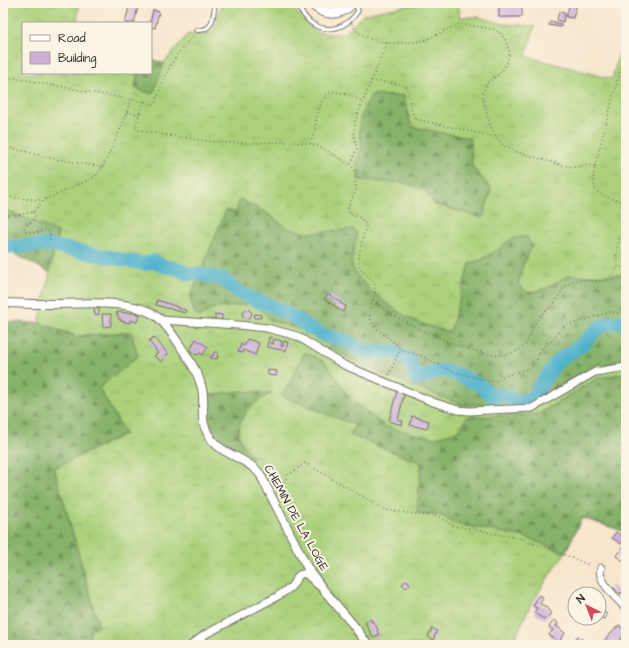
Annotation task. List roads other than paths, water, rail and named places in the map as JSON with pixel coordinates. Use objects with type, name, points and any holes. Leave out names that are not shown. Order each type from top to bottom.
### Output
[{"type":"main road","points":[[312,3],[324,12],[332,13],[340,12],[352,3]]},
{"type":"street","name":"CHEMIN DE LA LOGE","points":[[3,302],[39,304],[114,304],[140,308],[155,315],[161,320],[172,334],[197,374],[203,396],[202,419],[207,434],[212,442],[226,452],[254,466],[260,474],[307,566],[322,588],[368,645]]},
{"type":"street","points":[[161,320],[267,328],[297,336],[344,364],[433,402],[458,410],[526,409],[537,406],[595,372],[626,367]]},
{"type":"street","points":[[601,570],[606,586],[626,608]]},
{"type":"street","points":[[191,645],[206,634],[278,596],[291,587],[302,573],[305,573],[322,588]]},
{"type":"lane","points":[[196,30],[207,28],[210,25],[215,3]]},
{"type":"lane","points":[[294,3],[310,21],[324,29],[338,28],[350,21],[358,11],[357,6],[352,3]]},
{"type":"waterway","points":[[3,247],[48,245],[145,264],[154,261],[163,266],[175,268],[189,274],[200,274],[224,280],[237,291],[250,298],[274,307],[324,335],[347,341],[359,349],[376,353],[393,352],[410,360],[416,379],[437,372],[448,372],[476,383],[494,396],[502,395],[517,401],[525,401],[532,398],[560,359],[582,345],[598,328],[606,324],[626,321]]}]
